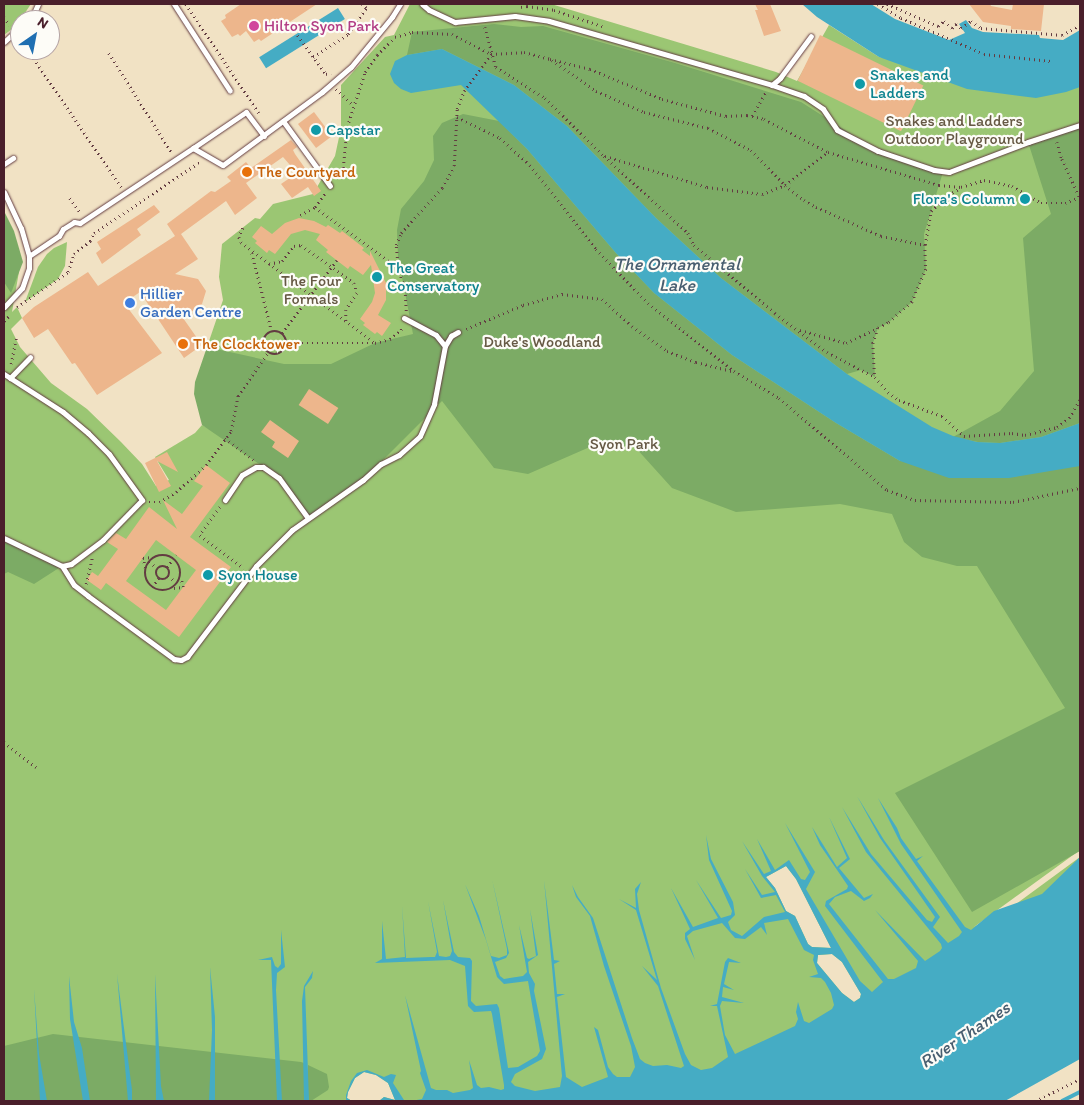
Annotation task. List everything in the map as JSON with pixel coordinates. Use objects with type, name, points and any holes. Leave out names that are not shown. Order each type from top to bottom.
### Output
[{"type":"lane","points":[[174,4],[230,90]]},
{"type":"lane","points":[[193,148],[222,165],[264,136],[351,67],[371,44],[400,4]]},
{"type":"lane","points":[[422,4],[429,10],[455,22],[515,16],[549,21],[804,96],[823,109],[837,130],[878,151],[944,172],[949,172],[1080,125]]},
{"type":"lane","points":[[772,86],[811,36]]},
{"type":"lane","points":[[29,256],[59,236],[63,229],[74,222],[80,223],[246,112],[264,136]]},
{"type":"lane","points":[[283,121],[330,186]]},
{"type":"lane","points":[[4,164],[13,158]]},
{"type":"lane","points":[[4,192],[21,228],[29,256],[29,268],[22,288],[4,306]]},
{"type":"lane","points":[[404,318],[436,335],[445,346]]},
{"type":"lane","points":[[4,538],[62,566],[74,585],[174,659],[181,660],[187,657],[256,566],[308,518],[363,480],[381,464],[399,455],[420,436],[434,404],[445,346],[451,336],[458,332]]},
{"type":"lane","points":[[10,378],[30,357]]},
{"type":"lane","points":[[4,374],[63,412],[88,433],[109,454],[142,500],[96,546],[73,563],[62,566]]},
{"type":"lane","points":[[226,500],[242,475],[256,467],[264,467],[279,478],[308,518]]},
{"type":"path","points":[[186,4],[260,114]]},
{"type":"path","points":[[313,57],[348,34],[366,8],[362,4]]},
{"type":"path","points":[[878,4],[901,18],[984,54],[1051,61]]},
{"type":"path","points":[[887,4],[938,26],[944,21],[952,28],[956,24],[960,28],[971,21],[982,28],[1062,35],[1080,25]]},
{"type":"path","points":[[483,20],[490,54],[496,67],[545,98],[632,184],[604,156]]},
{"type":"path","points":[[289,23],[326,74],[330,72],[336,80]]},
{"type":"path","points":[[300,215],[315,207],[343,168],[347,127],[365,72],[377,54],[395,37],[412,32],[452,34],[490,54],[524,52],[590,69],[662,99],[726,116],[752,116],[764,119],[828,152],[939,185],[961,187]]},
{"type":"path","points":[[109,54],[175,159]]},
{"type":"path","points":[[287,343],[375,343],[390,339],[401,330],[404,318],[405,292],[398,268],[396,245],[401,233],[442,188],[454,166],[456,116],[464,91],[490,54]]},
{"type":"path","points":[[550,59],[596,92],[644,112],[708,128],[751,150],[804,200],[881,236],[925,245]]},
{"type":"path","points":[[34,60],[72,118],[125,192]]},
{"type":"path","points":[[752,116],[772,86]]},
{"type":"path","points":[[338,91],[353,105]]},
{"type":"path","points":[[456,116],[500,138],[530,165],[596,249],[648,303],[734,372],[779,398],[887,490],[916,500],[1012,502],[1080,488]]},
{"type":"path","points":[[798,330],[846,343],[888,323],[912,302],[926,269],[925,245],[932,211],[948,195],[961,187],[984,180],[1012,186],[1040,203],[1065,203],[1080,197],[1062,159],[1054,133]]},
{"type":"path","points":[[604,156],[707,186],[762,194],[786,185],[828,152]]},
{"type":"path","points":[[604,156],[688,233],[694,245],[798,330],[828,352],[875,377],[888,392],[899,400],[942,416],[964,436],[973,437],[1012,433],[1025,435],[1057,427],[1069,418],[1080,400]]},
{"type":"path","points":[[4,321],[17,307],[68,272],[74,254],[90,241],[94,233],[198,163],[206,164]]},
{"type":"path","points":[[70,198],[81,214]]},
{"type":"path","points":[[315,207],[398,268]]},
{"type":"path","points":[[90,227],[94,233]]},
{"type":"path","points":[[243,228],[239,237],[240,242],[375,343]]},
{"type":"path","points":[[269,264],[282,261],[294,246],[301,244],[332,267],[356,287],[356,295],[346,310],[346,322]]},
{"type":"path","points":[[251,251],[272,332]]},
{"type":"path","points":[[282,333],[337,260]]},
{"type":"path","points":[[458,332],[523,305],[562,294],[602,299],[632,326],[667,351],[696,362],[734,372]]},
{"type":"path","points":[[875,377],[873,343],[878,328]]},
{"type":"path","points":[[268,352],[264,341],[267,334],[272,332],[282,333]]},
{"type":"path","points":[[282,333],[287,343]]},
{"type":"path","points":[[268,352],[274,354],[281,353],[287,343]]},
{"type":"path","points":[[142,500],[151,503],[159,502],[176,492],[206,465],[230,431],[238,396],[268,352]]},
{"type":"path","points":[[225,438],[264,467]]},
{"type":"path","points":[[226,500],[200,534],[247,570]]},
{"type":"path","points":[[88,591],[86,583],[96,546]]},
{"type":"path","points":[[175,556],[166,555],[143,558],[147,580],[152,587],[161,591],[183,588],[180,579]]},
{"type":"path","points":[[175,556],[167,567],[168,576],[178,583]]},
{"type":"path","points":[[174,588],[180,579],[181,567],[175,556]]},
{"type":"path","points":[[146,569],[154,557]]},
{"type":"path","points":[[149,562],[158,568],[167,567]]},
{"type":"path","points":[[158,568],[156,574],[159,578]]},
{"type":"path","points":[[159,578],[164,579],[168,576]]},
{"type":"path","points":[[152,587],[159,578]]},
{"type":"path","points":[[4,742],[36,767]]},
{"type":"path","points":[[1036,1101],[1080,1079]]},
{"type":"green space","points":[[4,4],[31,4],[27,10],[10,10],[10,30],[4,35]]},
{"type":"green space","name":"Syon Park","points":[[410,4],[551,4],[776,72],[797,81],[829,25],[879,57],[1080,86],[1080,850],[974,927],[1012,907],[1080,857],[1080,879],[736,1101],[379,1101],[384,1097],[395,1100],[388,1083],[376,1075],[364,1072],[355,1078],[348,1092],[347,1098],[352,1101],[4,1101],[4,217],[21,260],[12,312],[17,307],[22,318],[11,329],[20,347],[51,383],[87,409],[121,442],[142,464],[156,486],[169,480],[155,457],[195,433],[202,425],[218,434],[215,350],[207,347],[223,300],[219,277],[222,244],[255,218],[260,219],[273,204],[313,194],[335,156],[341,128],[341,85],[385,37],[394,35]],"holes":[[[786,866],[796,879],[831,948],[812,947],[808,944],[795,916],[786,911],[775,888],[766,877]],[[832,954],[842,962],[861,994],[860,998],[854,1002],[842,993],[817,963],[818,955]]]},
{"type":"green space","points":[[494,24],[521,27],[543,26],[675,63],[801,102],[870,146],[943,172],[924,234],[926,269],[912,302],[888,323],[878,328],[873,343],[875,377],[861,370],[847,374],[721,278],[656,218],[567,126],[514,85],[442,49],[407,55],[412,32]]},
{"type":"green space","name":"Duke's Woodland","points":[[463,114],[499,121],[527,149],[615,252],[654,293],[732,355],[836,423],[900,461],[1080,465],[1080,851],[972,912],[895,793],[1065,708],[977,566],[957,566],[922,557],[904,542],[892,514],[840,504],[736,512],[672,488],[635,447],[599,443],[528,474],[494,468],[442,401],[363,480],[308,518],[275,475],[202,425],[194,394],[195,382],[207,347],[284,364],[331,364],[375,343],[413,334],[398,257],[397,230],[401,209],[424,181],[434,160],[433,136],[442,123]]},
{"type":"green space","points":[[1080,125],[1080,423],[1041,437],[1000,443],[978,442],[953,437],[1000,411],[1034,371],[1023,238],[1051,214],[1028,142]]},
{"type":"green space","points":[[4,211],[14,231],[23,262],[11,293],[4,282]]},
{"type":"green space","points":[[67,242],[65,266],[58,279],[25,302],[38,267],[47,254],[54,248]]},
{"type":"green space","points":[[4,537],[62,566],[34,584],[8,572],[4,574]]},
{"type":"green space","points":[[53,1034],[301,1062],[304,1063],[304,1101],[4,1101],[4,1046]]},
{"type":"green space","points":[[308,1065],[327,1074],[329,1087],[328,1090],[311,1101],[309,1101],[308,1095]]},
{"type":"water","points":[[802,4],[871,4],[895,19],[949,40],[965,33],[959,24],[966,20],[972,28],[983,32],[1039,35],[1040,38],[1063,40],[1080,30],[1080,87],[1036,98],[967,89],[879,57],[817,17]]},
{"type":"water","points":[[338,8],[345,19],[266,68],[259,57]]},
{"type":"water","name":"The Ornamental Lake","points":[[442,49],[514,85],[567,126],[656,218],[721,278],[847,374],[932,427],[953,436],[977,442],[1000,443],[1041,437],[1080,423],[1080,466],[1009,478],[949,478],[900,461],[836,423],[732,355],[654,293],[615,252],[527,149],[461,85],[411,93],[401,89],[394,83],[390,74],[395,61],[407,55]]},
{"type":"water","name":"River Thames","points":[[857,796],[884,840],[940,917],[933,927],[948,943],[962,932],[901,844],[878,798],[897,828],[901,838],[916,859],[923,856],[917,861],[965,927],[971,930],[994,911],[1042,894],[1080,857],[1080,1059],[1005,1101],[411,1101],[422,1099],[426,1090],[420,1073],[405,995],[431,1088],[447,1090],[453,1093],[473,1088],[469,1060],[477,1085],[481,1088],[489,1087],[501,1090],[504,1089],[504,1085],[492,1014],[491,1011],[474,1012],[468,1006],[465,966],[450,960],[375,963],[382,959],[382,921],[386,959],[405,957],[402,905],[406,958],[435,957],[437,952],[428,901],[439,956],[446,957],[450,956],[452,951],[443,900],[454,952],[458,957],[470,958],[472,961],[471,1001],[476,1006],[497,1004],[499,1008],[508,1068],[518,1067],[537,1056],[540,1051],[528,981],[504,984],[497,977],[486,940],[465,884],[479,916],[491,956],[499,958],[507,955],[507,949],[492,879],[509,953],[506,958],[495,962],[500,976],[504,979],[523,976],[527,972],[519,925],[527,958],[536,956],[530,909],[538,955],[528,962],[529,973],[535,984],[534,991],[546,1049],[542,1059],[515,1074],[511,1082],[515,1086],[535,1091],[560,1087],[562,1076],[544,880],[554,960],[560,961],[554,964],[557,994],[565,994],[557,997],[566,1077],[582,1087],[608,1077],[594,1027],[598,1030],[608,1067],[613,1074],[617,1077],[630,1077],[635,1067],[631,1046],[604,966],[590,916],[576,897],[572,885],[593,918],[640,1059],[653,1066],[667,1065],[681,1068],[684,1066],[658,986],[642,966],[657,980],[636,910],[619,899],[636,908],[635,889],[641,882],[637,894],[639,910],[661,988],[685,1054],[691,1065],[701,1070],[712,1068],[728,1057],[717,1006],[710,1006],[717,1004],[725,962],[728,958],[741,963],[729,962],[724,984],[734,990],[723,987],[722,997],[744,1003],[722,1001],[720,1006],[725,1035],[735,1054],[795,1026],[798,1019],[796,1012],[798,1002],[804,1021],[809,1023],[832,1009],[834,1005],[831,993],[825,982],[821,978],[809,977],[818,974],[813,960],[814,955],[804,950],[788,919],[764,923],[767,935],[761,927],[745,939],[735,938],[722,923],[693,931],[687,936],[695,960],[685,939],[685,933],[690,929],[671,888],[693,927],[718,918],[696,880],[721,918],[731,915],[732,911],[709,860],[706,835],[711,859],[733,902],[735,915],[728,922],[731,930],[742,936],[764,917],[785,912],[776,895],[761,898],[745,869],[762,895],[775,892],[762,876],[742,841],[764,874],[771,871],[757,839],[775,870],[789,860],[801,879],[805,880],[810,872],[785,823],[815,872],[806,889],[860,981],[872,992],[883,982],[825,906],[826,901],[847,889],[848,886],[820,845],[812,827],[837,867],[847,858],[829,817],[850,859],[839,868],[864,898],[873,894],[864,901],[851,891],[835,897],[829,904],[888,979],[894,979],[916,968],[918,961],[875,910],[925,961],[942,948],[941,944],[866,852],[842,807],[871,854],[927,920],[932,922],[935,917],[880,838]],"holes":[[[786,866],[796,879],[831,948],[812,947],[808,944],[795,916],[786,911],[775,888],[766,877]],[[832,954],[842,962],[861,994],[860,998],[854,1002],[842,993],[817,963],[818,955]]]},
{"type":"water","points":[[281,930],[285,967],[277,973],[276,990],[282,1101],[277,1101],[271,960],[258,960],[272,957],[275,966],[278,968],[281,964]]},
{"type":"water","points":[[210,967],[215,1017],[215,1101],[209,1101],[212,1030]]},
{"type":"water","points":[[313,971],[312,978],[305,987],[309,1101],[304,1101],[302,1001],[304,986]]},
{"type":"water","points":[[117,974],[132,1090],[132,1101],[128,1101]]},
{"type":"water","points":[[155,974],[161,1086],[164,1101],[156,1101]]},
{"type":"water","points":[[69,976],[74,1022],[82,1048],[90,1101],[83,1101],[70,1019]]},
{"type":"water","points":[[34,988],[39,1054],[47,1101],[40,1101]]},
{"type":"water","points":[[367,1070],[384,1077],[391,1074],[396,1075],[393,1083],[404,1100],[410,1101],[379,1101],[384,1097],[395,1100],[388,1083],[376,1075],[364,1072],[355,1078],[348,1092],[347,1098],[352,1101],[346,1101],[346,1095],[351,1081],[357,1073]]},
{"type":"building","name":"Hilton Syon Park","points":[[241,4],[317,4],[261,41],[259,39],[254,42],[246,31],[240,36],[238,34],[232,37],[221,21],[226,18],[225,15]]},
{"type":"building","points":[[755,4],[770,4],[781,31],[764,36],[755,10],[758,10]]},
{"type":"building","points":[[969,4],[990,4],[991,6],[1012,10],[1013,4],[1044,4],[1041,31],[1011,29],[1011,26],[983,22]]},
{"type":"building","name":"Snakes and Ladders","points":[[820,35],[923,85],[901,131],[798,81]]},
{"type":"building","name":"Capstar","points":[[314,112],[332,136],[316,148],[298,124]]},
{"type":"building","points":[[291,140],[297,147],[293,150],[295,154],[321,191],[314,196],[308,187],[292,198],[281,184],[297,173],[283,157],[246,183],[257,198],[235,215],[226,201],[181,234],[198,259],[175,274],[198,279],[206,291],[202,304],[183,318],[202,345],[184,358],[140,292],[124,303],[162,353],[97,395],[75,363],[72,364],[48,329],[34,338],[22,318],[34,307],[88,272],[98,286],[175,236],[167,224],[211,191],[215,192],[231,181],[227,177],[246,162],[251,168]]},
{"type":"building","points":[[154,205],[160,212],[137,229],[141,235],[102,264],[96,253],[101,249],[97,242]]},
{"type":"building","name":"The Great Conservatory","points":[[299,218],[314,221],[326,227],[328,225],[340,233],[342,231],[364,248],[362,250],[370,256],[370,251],[386,283],[386,300],[378,315],[391,323],[382,336],[377,332],[375,334],[363,325],[365,323],[360,319],[372,302],[375,293],[371,265],[363,275],[350,266],[348,269],[326,252],[328,250],[316,240],[320,234],[305,230],[291,234],[275,254],[269,250],[267,253],[255,243],[257,241],[252,237],[261,226],[272,234],[285,223]]},
{"type":"building","points":[[309,389],[338,408],[328,424],[299,405]]},
{"type":"building","points":[[270,420],[299,441],[288,458],[272,447],[275,442],[261,432]]},
{"type":"building","points":[[167,452],[178,472],[157,461],[171,486],[159,492],[145,463]]},
{"type":"building","name":"Syon House","points":[[206,465],[230,483],[190,537],[231,567],[179,637],[106,583],[101,590],[87,580],[92,572],[98,576],[118,549],[107,542],[116,533],[126,539],[149,507],[177,529],[163,500],[182,514],[203,486],[194,481]],"holes":[[[156,540],[196,570],[166,610],[126,581]]]},
{"type":"waterway","points":[[1062,1101],[1080,1092]]},
{"type":"place","name":"Hilton Syon Park","points":[[254,26]]},
{"type":"place","name":"Snakes and Ladders","points":[[860,84]]},
{"type":"place","name":"Capstar","points":[[316,130]]},
{"type":"place","name":"The Courtyard","points":[[247,172]]},
{"type":"place","name":"Flora's Column","points":[[1025,199]]},
{"type":"place","name":"The Great Conservatory","points":[[377,277]]},
{"type":"place","name":"Hillier Garden Centre","points":[[130,303]]},
{"type":"place","name":"The Clocktower","points":[[183,344]]},
{"type":"place","name":"Syon House","points":[[208,575]]},
{"type":"park label","name":"Snakes and Ladders Outdoor Playground","points":[[954,130]]},
{"type":"park label","name":"The Four Formals","points":[[311,290]]}]
